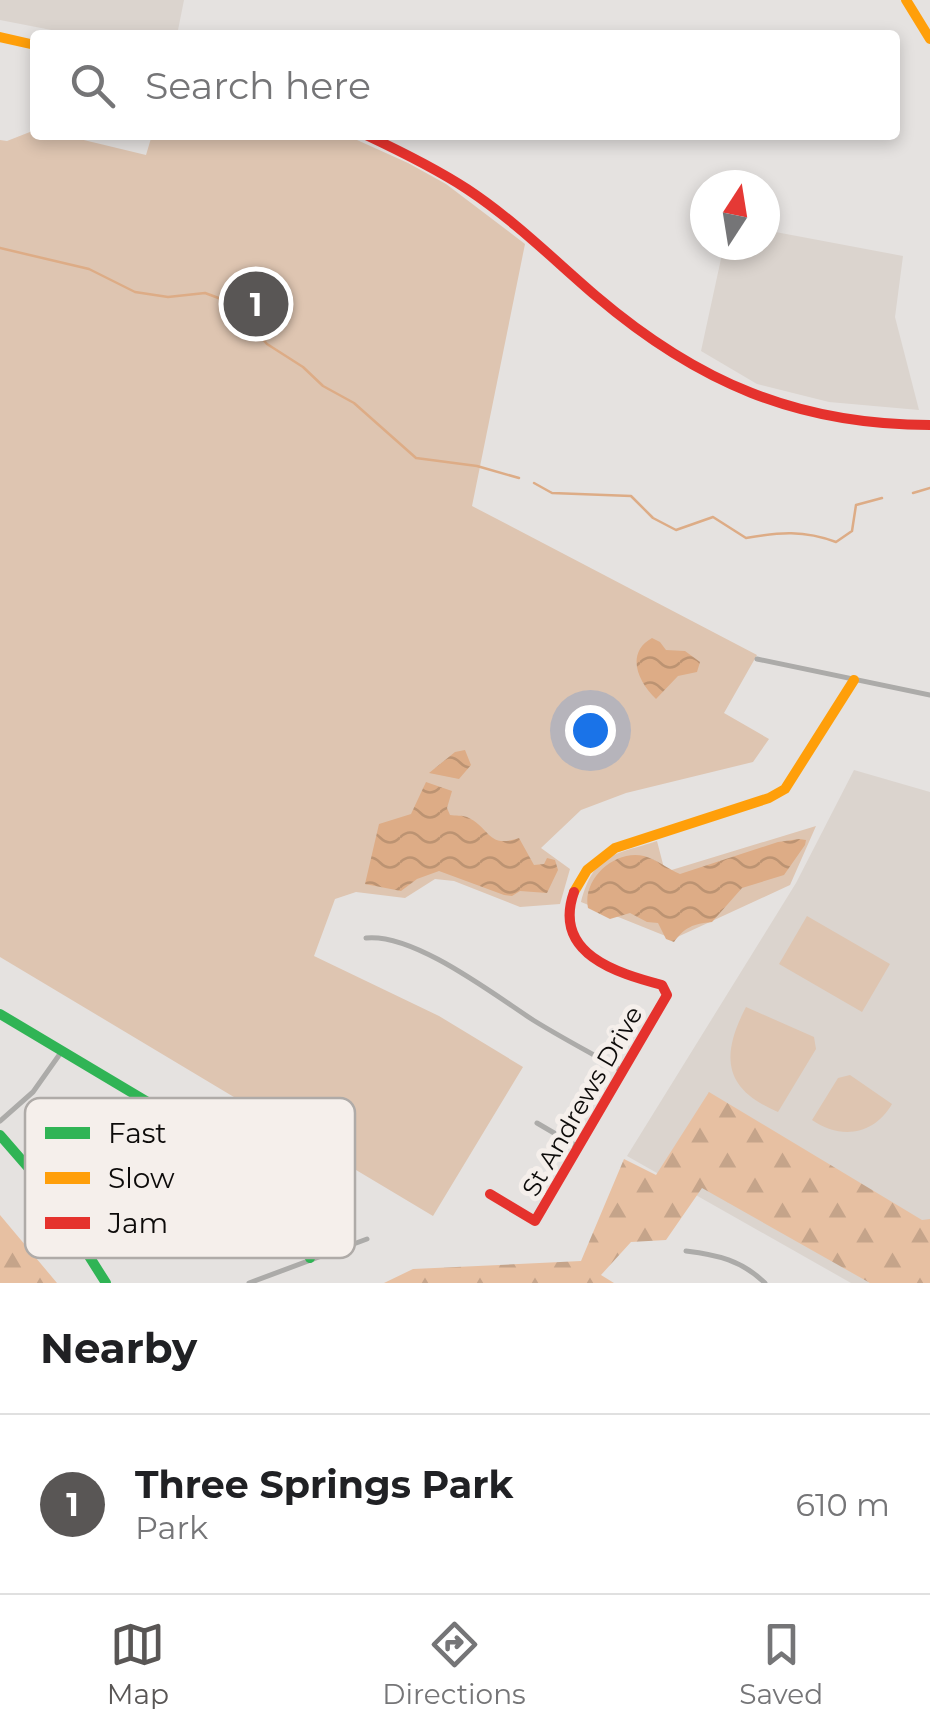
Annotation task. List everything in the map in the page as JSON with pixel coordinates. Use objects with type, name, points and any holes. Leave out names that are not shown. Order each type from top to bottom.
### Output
[{"type":"street","points":[[906,0],[930,39]]},
{"type":"street","points":[[0,37],[30,44]]},
{"type":"street","points":[[375,140],[479,197],[637,329],[729,386],[827,418],[868,424],[930,425]]},
{"type":"street","points":[[758,659],[930,695]]},
{"type":"street","name":"St Andrews Drive","points":[[490,1194],[534,1221],[663,1003],[666,990],[612,970],[582,946],[573,928],[570,908],[573,889],[582,871],[615,848],[769,798],[784,789],[796,776],[854,680]]},
{"type":"street","points":[[366,938],[383,936],[460,970],[533,1020],[624,1072]]},
{"type":"street","points":[[0,1014],[140,1098]]},
{"type":"street","points":[[26,1098],[62,1051]]},
{"type":"street","points":[[0,1121],[25,1099]]},
{"type":"street","points":[[537,1123],[578,1147]]},
{"type":"street","points":[[0,1134],[25,1162]]},
{"type":"street","points":[[355,1244],[367,1240]]},
{"type":"street","points":[[686,1252],[734,1260],[765,1283]]},
{"type":"street","points":[[91,1258],[106,1283]]},
{"type":"street","points":[[249,1283],[310,1258]]},
{"type":"shaded area","points":[[0,0],[184,0],[178,30],[51,30],[0,20]]},
{"type":"shaded area","points":[[30,132],[30,140],[84,140],[146,155],[150,140],[357,140],[446,184],[525,244],[472,506],[757,655],[724,713],[769,739],[753,762],[626,793],[581,810],[541,848],[570,869],[560,904],[520,907],[454,881],[435,879],[405,898],[356,892],[335,899],[314,956],[439,1016],[523,1067],[433,1216],[355,1169],[355,1098],[236,1098],[0,957],[0,140]]},
{"type":"shaded area","points":[[780,233],[903,256],[895,317],[919,410],[829,402],[757,384],[701,351],[721,260],[780,260]]},
{"type":"shaded area","points":[[854,770],[930,792],[930,1283],[851,1283],[627,1156],[796,883]]},
{"type":"shaded area","points":[[816,826],[790,885],[673,939],[581,902],[599,865],[629,850],[657,841],[665,872]]},
{"type":"shaded area","points":[[807,916],[890,964],[862,1012],[779,964]]},
{"type":"shaded area","points":[[746,1007],[814,1037],[816,1049],[778,1112],[747,1093],[732,1070],[732,1041]]},
{"type":"shaded area","points":[[850,1075],[892,1104],[885,1114],[866,1128],[845,1132],[812,1120],[838,1078]]},
{"type":"green space","points":[[709,1092],[922,1220],[930,1219],[930,1283],[870,1283],[702,1188],[666,1240],[631,1242],[601,1275],[614,1283],[384,1283],[413,1269],[581,1261],[624,1159],[656,1175]]},
{"type":"green space","points":[[0,1215],[25,1245],[25,1258],[36,1258],[57,1283],[0,1283]]},
{"type":"water","points":[[652,638],[666,650],[685,651],[700,662],[697,672],[678,676],[656,699],[637,668],[639,651]]},
{"type":"water","points":[[465,750],[471,765],[459,779],[429,773],[455,752]]},
{"type":"water","points":[[426,782],[452,791],[447,808],[450,815],[467,817],[501,841],[519,838],[534,865],[544,864],[547,858],[555,860],[558,870],[547,893],[520,891],[504,895],[439,871],[417,879],[401,891],[365,884],[379,824],[411,814]]},
{"type":"water","points":[[806,840],[805,845],[784,875],[742,888],[712,922],[690,927],[674,942],[666,939],[658,923],[630,913],[610,919],[588,908],[587,897],[595,877],[622,857],[644,856],[680,874],[778,842]]},
{"type":"waterway","points":[[0,248],[89,269],[135,292],[168,297],[205,293],[243,307],[267,344],[303,367],[323,386],[354,403],[416,458],[477,466],[519,478]]},
{"type":"waterway","points":[[534,483],[552,493],[631,496],[653,518],[676,530],[713,517],[746,538],[791,533],[836,542],[852,531],[856,505],[882,498]]},
{"type":"waterway","points":[[913,493],[930,488]]},
{"type":"traffic: fast","points":[[0,1014],[141,1098]]},
{"type":"traffic: fast","points":[[0,1135],[25,1164]]},
{"type":"traffic: fast","points":[[90,1258],[106,1283]]},
{"type":"traffic: slow","points":[[906,0],[930,39]]},
{"type":"traffic: slow","points":[[0,37],[30,44]]},
{"type":"traffic: slow","points":[[574,892],[587,870],[615,848],[769,798],[785,789],[854,680]]},
{"type":"traffic: jam","points":[[376,140],[455,181],[484,201],[634,326],[711,375],[751,393],[836,417],[930,425]]},
{"type":"traffic: jam","points":[[490,1194],[535,1221],[667,995],[662,985],[609,967],[580,946],[572,931],[574,892]]},
{"type":"place","name":"Three Springs Park","points":[[256,304]]}]
